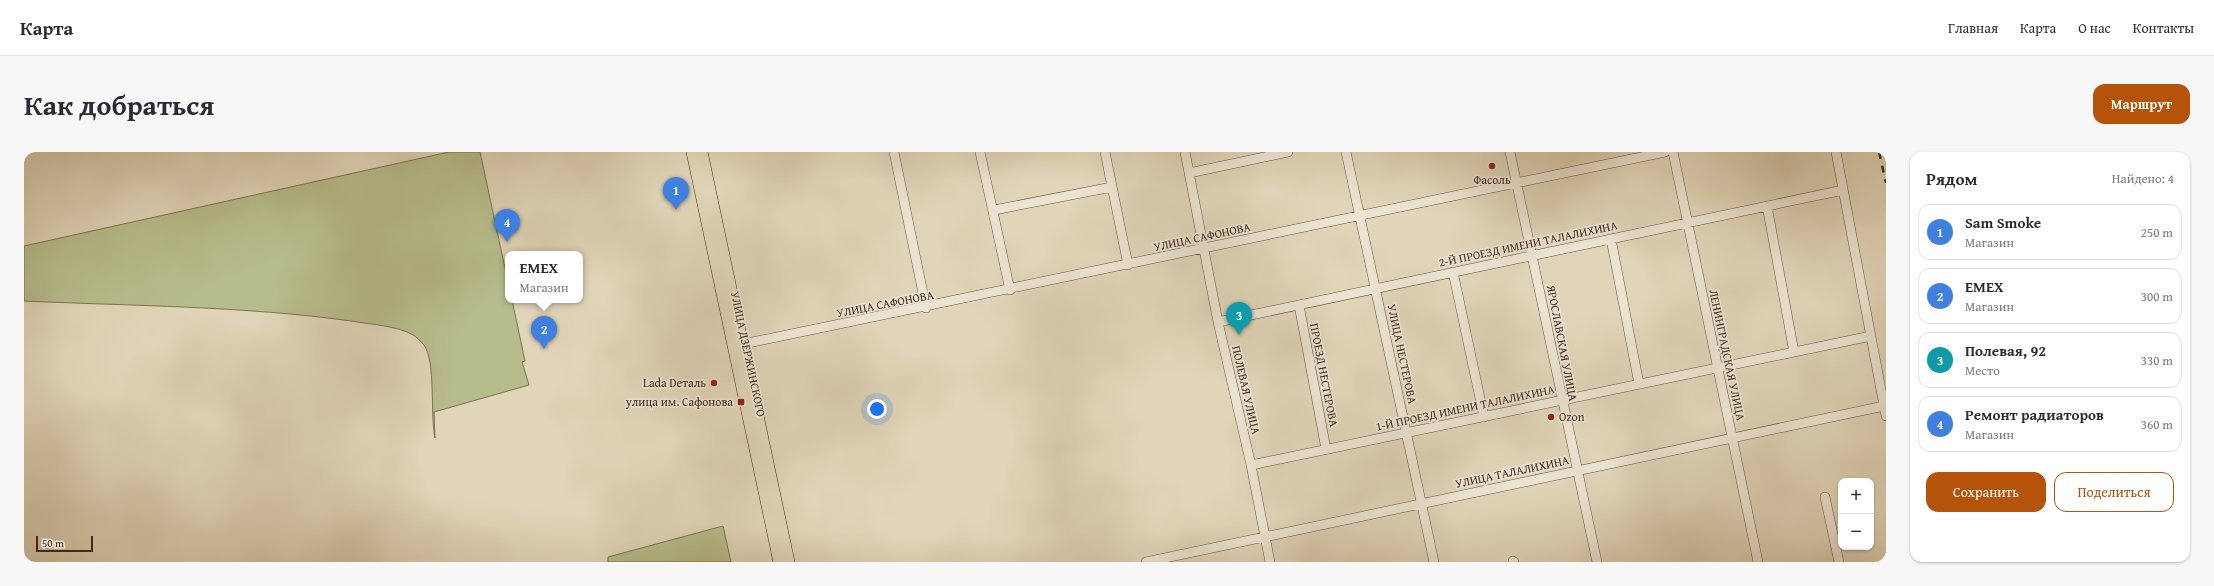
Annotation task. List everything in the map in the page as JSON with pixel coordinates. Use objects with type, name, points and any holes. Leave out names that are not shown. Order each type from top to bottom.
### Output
[{"type":"main road","name":"УЛИЦА ДЗЕРЖИНСКОГО","points":[[692,152],[780,562]]},
{"type":"main road","name":"УЛИЦА ДЗЕРЖИНСКОГО","points":[[702,152],[789,562]]},
{"type":"street","points":[[895,152],[926,308]]},
{"type":"street","points":[[980,152],[994,210],[1010,290]]},
{"type":"street","points":[[1105,152],[1128,265]]},
{"type":"street","name":"ПОЛЕВАЯ УЛИЦА","points":[[1185,152],[1218,322],[1251,465],[1270,562]]},
{"type":"street","points":[[1189,173],[1264,154],[1288,152]]},
{"type":"street","name":"УЛИЦА НЕСТЕРОВА","points":[[1346,152],[1434,562]]},
{"type":"street","name":"ЯРОСЛАВСКАЯ УЛИЦА","points":[[1510,152],[1596,562]]},
{"type":"street","name":"УЛИЦА САФОНОВА","points":[[743,344],[926,308],[1665,152]]},
{"type":"street","name":"ЛЕНИНГРАДСКАЯ УЛИЦА","points":[[1673,152],[1758,562]]},
{"type":"street","points":[[1836,152],[1886,416]]},
{"type":"street","points":[[994,210],[1112,187]]},
{"type":"street","name":"2-Й ПРОЕЗД ИМЕНИ ТАЛАЛИХИНА","points":[[1218,322],[1843,190]]},
{"type":"street","points":[[1767,206],[1794,352]]},
{"type":"street","points":[[1611,239],[1639,384]]},
{"type":"street","points":[[1453,272],[1484,417]]},
{"type":"street","name":"ПРОЕЗД НЕСТЕРОВА","points":[[1298,305],[1326,449]]},
{"type":"street","name":"1-Й ПРОЕЗД ИМЕНИ ТАЛАЛИХИНА","points":[[1251,465],[1871,336]]},
{"type":"street","name":"УЛИЦА ТАЛАЛИХИНА","points":[[1146,562],[1159,561],[1422,503],[1884,406]]},
{"type":"street","points":[[1825,497],[1839,562]]},
{"type":"green space","points":[[449,152],[480,152],[505,268],[505,303],[513,303],[525,361],[522,362],[529,385],[434,412],[435,438],[428,353],[424,345],[416,337],[407,332],[400,329],[351,321],[270,312],[188,307],[24,301],[24,246]]},
{"type":"green space","points":[[723,526],[731,562],[608,562],[608,557]]},
{"type":"railway","points":[[1879,152],[1886,183]]},
{"type":"place","name":"Фасоль","points":[[1492,166]]},
{"type":"place","name":"Sam Smoke","points":[[676,210]]},
{"type":"place","name":"Ремонт радиаторов","points":[[507,242]]},
{"type":"place","name":"Полевая, 92","points":[[1239,335]]},
{"type":"place","name":"EMEX","points":[[544,349]]},
{"type":"place","name":"Lada Dеталь","points":[[714,383]]},
{"type":"place","name":"улица им. Сафонова","points":[[741,402]]},
{"type":"place","name":"Ozon","points":[[1551,417]]}]
